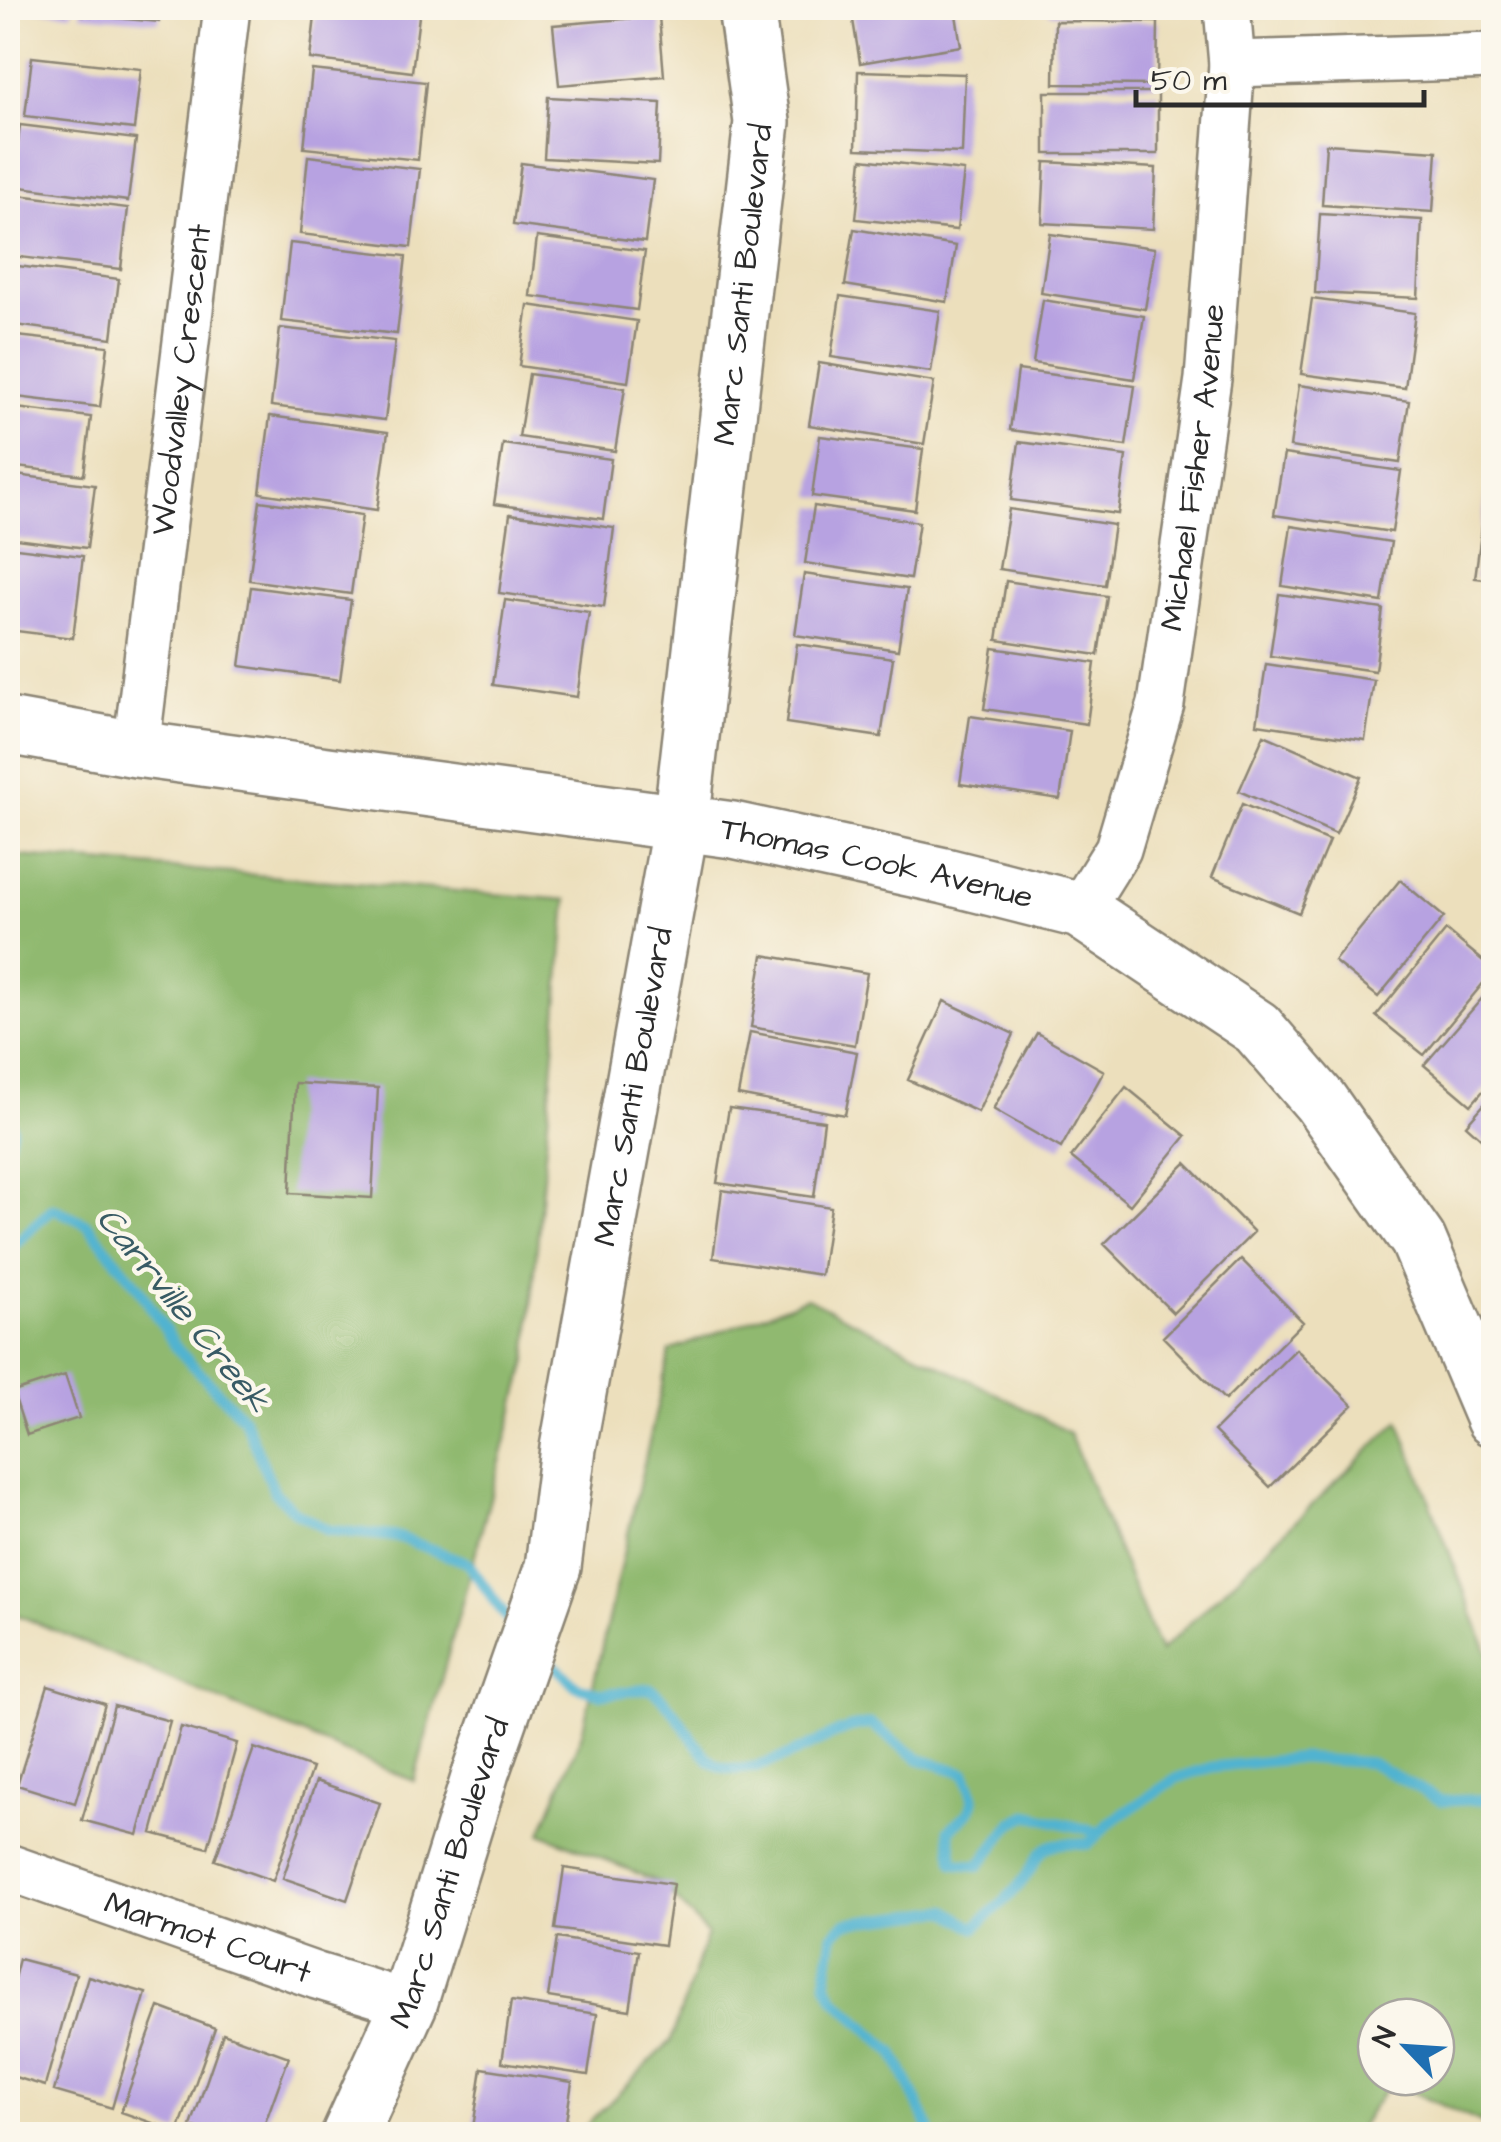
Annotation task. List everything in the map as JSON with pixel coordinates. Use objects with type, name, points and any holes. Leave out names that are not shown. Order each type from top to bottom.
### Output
[{"type":"street","name":"Woodvalley Crescent","points":[[136,749],[227,8]]},
{"type":"street","name":"Marc Santi Boulevard","points":[[350,2134],[409,2004],[481,1772],[553,1567],[568,1448],[682,823],[762,122],[746,8]]},
{"type":"street","name":"Michael Fisher Avenue","points":[[1080,910],[1118,849],[1161,704],[1208,380],[1232,64],[1227,8]]},
{"type":"street","points":[[1232,64],[1494,56]]},
{"type":"street","name":"Thomas Cook Avenue","points":[[8,726],[136,749],[733,830],[1080,910],[1257,1028],[1320,1100],[1418,1240],[1494,1420]]},
{"type":"street","name":"Marmot Court","points":[[8,1867],[316,1976],[409,2004]]},
{"type":"green space","points":[[8,855],[567,900],[527,1361],[414,1781],[8,1611]]},
{"type":"green space","points":[[807,1298],[1069,1433],[1160,1652],[1399,1421],[1493,1661],[1493,2128],[1424,2097],[1456,2097],[1456,1997],[1356,1997],[1356,2097],[1380,2097],[1355,2134],[578,2134],[671,2041],[707,1934],[663,1884],[541,1833],[582,1733],[670,1351]]},
{"type":"building","points":[[35,8],[73,8],[72,14]]},
{"type":"building","points":[[82,8],[160,8],[159,22],[81,15]]},
{"type":"building","points":[[316,8],[420,8],[412,72],[310,59]]},
{"type":"building","points":[[851,8],[955,8],[961,46],[860,63]]},
{"type":"building","points":[[1049,8],[1159,8],[1159,14],[1049,14]]},
{"type":"building","points":[[659,16],[664,76],[559,85],[553,25]]},
{"type":"building","points":[[1055,21],[1158,22],[1157,85],[1054,84]]},
{"type":"building","points":[[32,57],[141,69],[134,129],[25,116]]},
{"type":"building","points":[[312,70],[426,82],[418,160],[304,148]]},
{"type":"building","points":[[858,71],[965,74],[962,153],[856,149]]},
{"type":"building","points":[[1045,92],[1158,92],[1158,154],[1045,154]]},
{"type":"building","points":[[548,97],[661,103],[658,164],[544,158]]},
{"type":"building","points":[[20,125],[136,139],[128,201],[13,186]]},
{"type":"building","points":[[1326,144],[1437,151],[1433,212],[1322,205]]},
{"type":"building","points":[[308,156],[420,169],[411,247],[300,234]]},
{"type":"building","points":[[862,159],[964,171],[957,230],[856,219]]},
{"type":"building","points":[[1045,162],[1156,168],[1153,229],[1042,223]]},
{"type":"building","points":[[521,163],[653,180],[645,242],[513,225]]},
{"type":"building","points":[[18,195],[128,208],[121,269],[11,256]]},
{"type":"building","points":[[1320,214],[1422,220],[1418,298],[1315,293]]},
{"type":"building","points":[[854,229],[956,246],[947,302],[845,285]]},
{"type":"building","points":[[1050,234],[1155,248],[1145,309],[1041,293]]},
{"type":"building","points":[[537,237],[645,251],[637,310],[530,296]]},
{"type":"building","points":[[290,243],[406,256],[397,334],[281,321]]},
{"type":"building","points":[[10,265],[119,279],[112,338],[8,324]]},
{"type":"building","points":[[840,296],[940,311],[931,372],[831,357]]},
{"type":"building","points":[[1312,299],[1415,313],[1405,388],[1301,374]]},
{"type":"building","points":[[1043,300],[1144,316],[1134,379],[1033,363]]},
{"type":"building","points":[[528,305],[637,321],[628,382],[519,366]]},
{"type":"building","points":[[280,328],[395,341],[385,420],[271,406]]},
{"type":"building","points":[[8,335],[108,346],[100,407],[8,396]]},
{"type":"building","points":[[819,363],[934,382],[924,444],[809,425]]},
{"type":"building","points":[[1018,370],[1135,386],[1126,446],[1010,430]]},
{"type":"building","points":[[529,374],[625,388],[615,451],[519,437]]},
{"type":"building","points":[[1299,385],[1409,401],[1400,463],[1290,447]]},
{"type":"building","points":[[8,407],[91,417],[84,475],[8,466]]},
{"type":"building","points":[[270,416],[388,432],[377,510],[260,493]]},
{"type":"building","points":[[820,436],[923,449],[915,510],[812,496]]},
{"type":"building","points":[[1019,442],[1126,456],[1118,514],[1011,500]]},
{"type":"building","points":[[503,444],[611,459],[603,519],[494,504]]},
{"type":"building","points":[[1284,454],[1401,471],[1392,532],[1274,515]]},
{"type":"building","points":[[8,474],[95,485],[87,548],[8,538]]},
{"type":"building","points":[[1488,482],[1494,482],[1494,580],[1475,578]]},
{"type":"building","points":[[260,501],[362,515],[351,594],[249,580]]},
{"type":"building","points":[[814,506],[919,522],[910,579],[805,563]]},
{"type":"building","points":[[1009,509],[1114,525],[1105,585],[999,569]]},
{"type":"building","points":[[510,514],[614,528],[604,607],[499,593]]},
{"type":"building","points":[[1291,526],[1391,542],[1382,602],[1282,586]]},
{"type":"building","points":[[8,547],[83,556],[73,638],[8,630]]},
{"type":"building","points":[[804,574],[907,589],[898,650],[795,635]]},
{"type":"building","points":[[1006,581],[1107,596],[1098,655],[997,640]]},
{"type":"building","points":[[251,587],[351,600],[340,680],[240,666]]},
{"type":"building","points":[[1279,594],[1383,609],[1375,671],[1270,656]]},
{"type":"building","points":[[505,600],[589,612],[577,697],[493,685]]},
{"type":"building","points":[[797,644],[893,658],[881,737],[786,723]]},
{"type":"building","points":[[993,648],[1095,663],[1087,724],[984,709]]},
{"type":"building","points":[[1266,664],[1374,680],[1365,740],[1257,724]]},
{"type":"building","points":[[970,716],[1070,731],[1060,799],[960,784]]},
{"type":"building","points":[[1264,735],[1361,777],[1336,834],[1239,791]]},
{"type":"building","points":[[1242,804],[1329,841],[1299,913],[1212,877]]},
{"type":"building","points":[[1400,880],[1444,917],[1378,997],[1334,961]]},
{"type":"building","points":[[1446,930],[1494,970],[1424,1055],[1376,1016]]},
{"type":"building","points":[[763,955],[867,973],[855,1045],[751,1027]]},
{"type":"building","points":[[1491,988],[1494,1078],[1471,1105],[1424,1065]]},
{"type":"building","points":[[944,1001],[1014,1034],[978,1112],[908,1080]]},
{"type":"building","points":[[750,1032],[857,1052],[845,1115],[738,1095]]},
{"type":"building","points":[[1037,1033],[1104,1071],[1061,1148],[993,1109]]},
{"type":"building","points":[[295,1083],[378,1088],[372,1198],[290,1193]]},
{"type":"building","points":[[1126,1087],[1186,1136],[1130,1205],[1071,1157]]},
{"type":"building","points":[[1494,1093],[1494,1150],[1466,1125]]},
{"type":"building","points":[[729,1108],[824,1121],[814,1197],[717,1183]]},
{"type":"building","points":[[1186,1163],[1254,1232],[1173,1313],[1104,1244]]},
{"type":"building","points":[[722,1190],[831,1207],[821,1275],[713,1258]]},
{"type":"building","points":[[1241,1259],[1303,1322],[1225,1400],[1163,1337]]},
{"type":"building","points":[[1296,1349],[1353,1405],[1270,1487],[1214,1431]]},
{"type":"building","points":[[65,1375],[79,1418],[27,1435],[13,1392]]},
{"type":"building","points":[[48,1686],[105,1704],[75,1803],[17,1785]]},
{"type":"building","points":[[114,1706],[170,1721],[138,1835],[82,1820]]},
{"type":"building","points":[[181,1727],[237,1743],[208,1848],[152,1833]]},
{"type":"building","points":[[254,1748],[312,1768],[273,1881],[215,1860]]},
{"type":"building","points":[[316,1781],[380,1803],[347,1900],[283,1878]]},
{"type":"building","points":[[564,1868],[673,1884],[664,1945],[555,1929]]},
{"type":"building","points":[[557,1938],[639,1951],[630,2010],[548,1997]]},
{"type":"building","points":[[19,1959],[76,1974],[45,2086],[8,2075],[8,2002]]},
{"type":"building","points":[[88,1976],[146,1993],[112,2108],[54,2091]]},
{"type":"building","points":[[511,2001],[597,2014],[588,2075],[502,2062]]},
{"type":"building","points":[[159,2007],[215,2028],[178,2132],[121,2112]]},
{"type":"building","points":[[223,2033],[289,2057],[261,2134],[214,2134],[191,2126]]},
{"type":"building","points":[[482,2068],[572,2082],[564,2134],[515,2134],[473,2128]]},
{"type":"waterway","name":"Carrville Creek","points":[[8,1116],[12,1128],[8,1143]]},
{"type":"waterway","name":"Carrville Creek","points":[[8,1248],[53,1208],[87,1224],[138,1287],[178,1350],[244,1419],[275,1493],[295,1512],[327,1530],[398,1537],[468,1563],[513,1627]]},
{"type":"waterway","name":"Carrville Creek","points":[[541,1653],[576,1686],[601,1694],[651,1689],[711,1761],[723,1768],[739,1769],[775,1761],[844,1730],[871,1724],[919,1759],[965,1773],[973,1800],[970,1811],[949,1830],[954,1863],[979,1866],[1012,1823],[1028,1815],[1098,1832]]},
{"type":"waterway","points":[[928,2134],[930,2129],[894,2053],[834,1998],[826,1983],[833,1935],[845,1923],[947,1910],[975,1928],[1016,1889],[1048,1847],[1088,1844],[1112,1821],[1177,1778],[1212,1767],[1301,1758],[1371,1763],[1442,1801],[1494,1799]]}]
